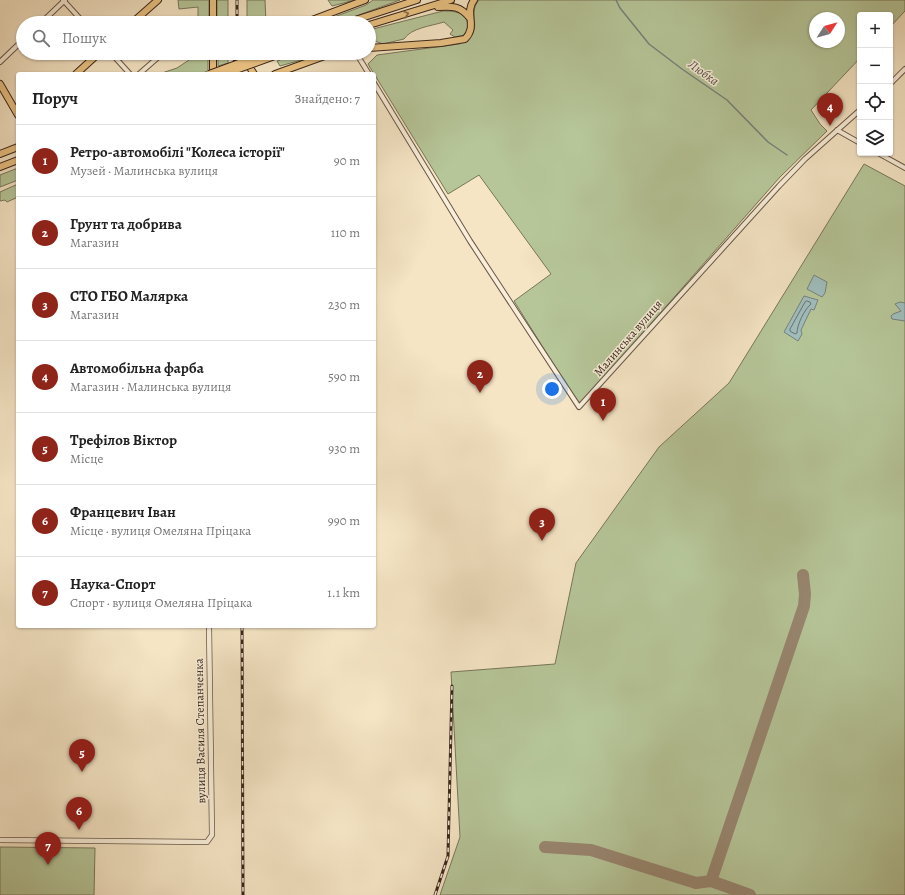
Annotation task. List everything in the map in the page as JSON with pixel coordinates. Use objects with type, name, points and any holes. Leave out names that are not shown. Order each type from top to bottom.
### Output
[{"type":"main road","points":[[140,16],[158,0]]},
{"type":"main road","points":[[213,0],[213,16]]},
{"type":"main road","points":[[323,16],[365,0]]},
{"type":"main road","points":[[368,16],[417,0]]},
{"type":"main road","points":[[376,23],[451,0]]},
{"type":"main road","points":[[376,47],[459,41],[465,39],[471,31],[470,6],[474,0]]},
{"type":"main road","points":[[429,8],[450,6],[461,9],[470,18]]},
{"type":"main road","points":[[78,72],[91,60]]},
{"type":"main road","points":[[213,60],[213,72]]},
{"type":"main road","points":[[214,72],[247,60]]},
{"type":"main road","points":[[248,60],[248,66],[252,72]]},
{"type":"main road","points":[[231,72],[264,60]]},
{"type":"main road","points":[[281,72],[314,60]]},
{"type":"main road","points":[[0,84],[16,112]]},
{"type":"main road","points":[[0,154],[16,148]]},
{"type":"main road","points":[[0,167],[16,161]]},
{"type":"street","points":[[48,16],[64,0],[78,16]]},
{"type":"street","points":[[0,62],[16,47]]},
{"type":"street","points":[[117,60],[128,72]]},
{"type":"street","points":[[142,72],[155,60]]},
{"type":"street","points":[[360,60],[368,72]]},
{"type":"street","points":[[893,81],[905,69]]},
{"type":"street","name":"Малинська вулиця","points":[[376,86],[470,241],[579,407],[779,186],[805,159],[857,113]]},
{"type":"street","points":[[837,130],[857,141]]},
{"type":"street","points":[[883,156],[905,168]]},
{"type":"street","name":"вулиця Василя Степанченка","points":[[0,840],[207,842],[212,835],[209,628]]},
{"type":"green space","points":[[178,0],[209,0],[209,16],[198,16],[198,7],[179,9]]},
{"type":"green space","points":[[217,0],[228,0],[228,16],[217,16]]},
{"type":"green space","points":[[247,0],[265,0],[266,16],[247,16]]},
{"type":"green space","points":[[328,0],[355,0],[332,6]]},
{"type":"green space","points":[[373,0],[400,0],[356,16],[337,16],[366,5]]},
{"type":"green space","points":[[479,0],[905,0],[905,11],[893,24],[893,12],[857,12],[857,61],[811,110],[820,124],[827,131],[780,177],[581,403],[576,400],[514,301],[551,274],[479,175],[448,194],[376,77],[376,72],[373,72],[368,64],[372,60],[376,60],[377,55],[459,44],[468,39],[472,34],[475,24],[475,6]]},
{"type":"green space","points":[[443,11],[462,14],[467,21],[468,32],[465,35],[455,37],[450,34],[453,30],[444,22],[411,32],[404,39],[383,44],[376,41],[376,28]]},
{"type":"green space","points":[[189,60],[208,60],[208,71],[205,72],[165,72],[177,68]]},
{"type":"green space","points":[[218,60],[228,60],[228,63],[218,66]]},
{"type":"green space","points":[[279,60],[301,60],[280,66],[277,61]]},
{"type":"green space","points":[[864,164],[905,186],[905,895],[440,895],[460,837],[451,672],[555,664],[576,563],[659,447],[729,383]]},
{"type":"green space","points":[[16,169],[16,181],[0,187],[0,175]]},
{"type":"green space","points":[[16,185],[16,198],[7,202],[5,200],[0,201],[0,192]]},
{"type":"green space","points":[[0,847],[95,848],[94,895],[0,895]]},
{"type":"water","points":[[814,275],[827,282],[825,293],[822,297],[807,289]]},
{"type":"water","points":[[804,296],[818,300],[814,310],[811,309],[801,330],[802,334],[798,341],[784,332]]},
{"type":"water","points":[[900,302],[905,303],[905,321],[892,319],[891,316],[901,311],[895,304]]},
{"type":"waterway","name":"Любка","points":[[616,0],[620,8],[649,44],[727,100],[768,142],[787,155]]},
{"type":"taxiway","points":[[711,881],[804,606],[805,594],[803,575]]},
{"type":"taxiway","points":[[545,847],[591,850],[696,883],[711,881],[750,895]]},
{"type":"railway","points":[[237,0],[237,16]]},
{"type":"railway","points":[[234,60],[235,72]]},
{"type":"railway","points":[[242,628],[243,895]]},
{"type":"railway","points":[[435,895],[448,856],[452,686]]},
{"type":"place","name":"Автомобільна фарба","points":[[830,126]]},
{"type":"place","name":"Грунт та добрива","points":[[480,393]]},
{"type":"place","name":"Ретро-автомобілі \"Колеса історії\"","points":[[603,421]]},
{"type":"place","name":"СТО ГБО Малярка","points":[[542,541]]},
{"type":"place","name":"Трефілов Віктор","points":[[82,772]]},
{"type":"place","name":"Францевич Іван","points":[[79,830]]},
{"type":"place","name":"Наука-Спорт","points":[[48,865]]}]
